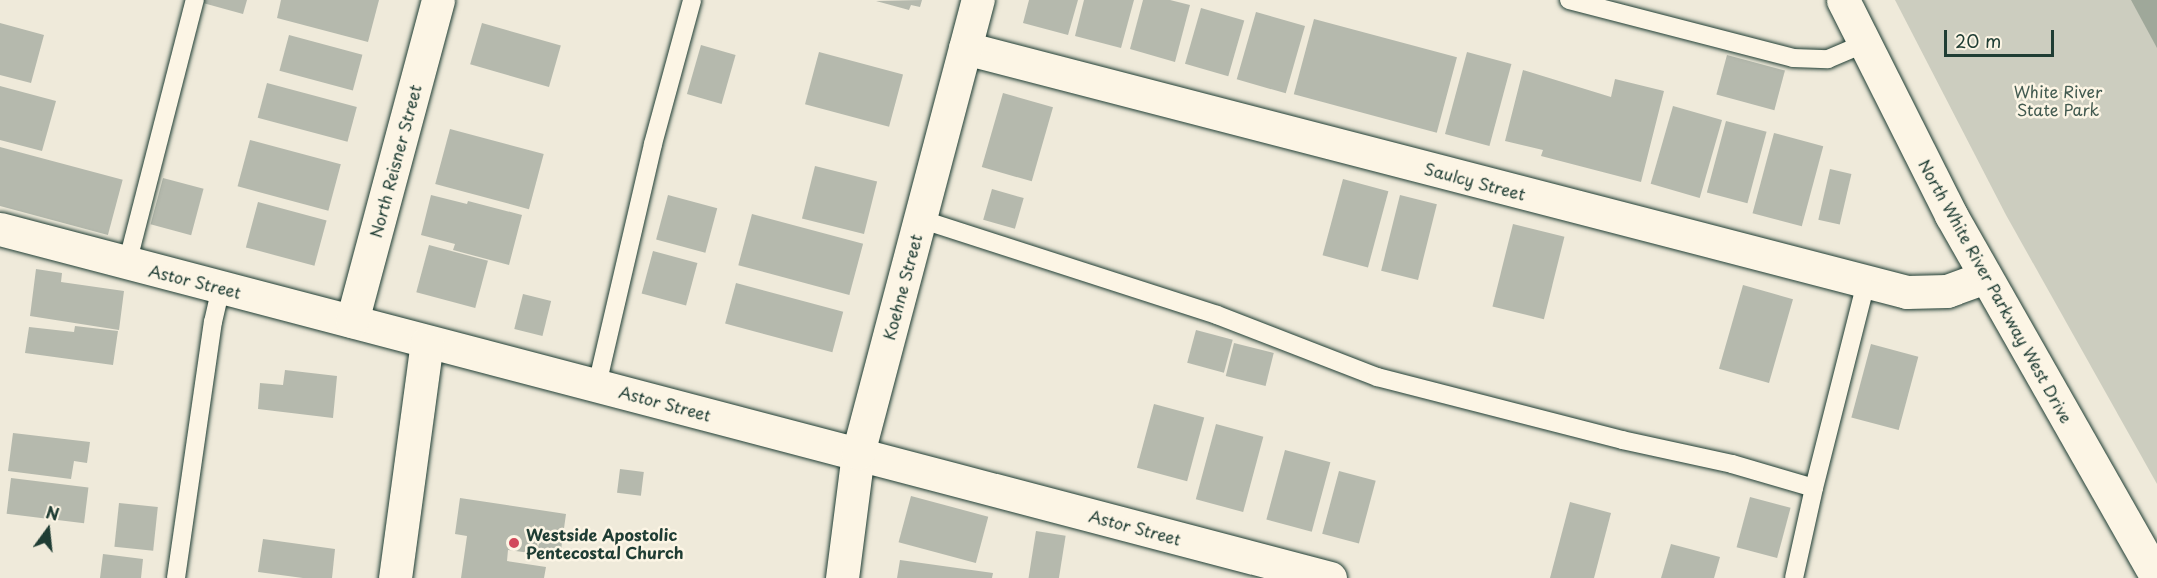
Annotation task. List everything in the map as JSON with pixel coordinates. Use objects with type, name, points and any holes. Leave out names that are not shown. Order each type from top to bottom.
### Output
[{"type":"street","name":"North Reisner Street","points":[[352,321],[438,0]]},
{"type":"street","name":"Koehne Street","points":[[842,578],[858,453],[978,0]]},
{"type":"street","name":"North White River Parkway West Drive","points":[[1843,0],[1985,277],[2157,577]]},
{"type":"street","name":"Saulcy Street","points":[[965,48],[1907,292],[1947,291],[1985,277]]},
{"type":"street","name":"Astor Street","points":[[0,229],[858,453],[1294,573],[1330,578]]},
{"type":"street","points":[[395,578],[427,342]]},
{"type":"lane","points":[[127,264],[195,0]]},
{"type":"lane","points":[[597,385],[652,144],[692,0]]},
{"type":"lane","points":[[1569,0],[1793,57],[1828,59],[1864,44]]},
{"type":"lane","points":[[920,219],[1217,315],[1377,376],[1622,440],[1732,464],[1814,488]]},
{"type":"lane","points":[[1794,578],[1814,488],[1866,282]]},
{"type":"lane","points":[[176,578],[213,321],[221,288]]},
{"type":"green space","name":"White River State Park","points":[[1895,0],[2157,0],[2157,484],[2006,215]]},
{"type":"shaded area","points":[[2131,0],[2157,0],[2157,48]]},
{"type":"building","points":[[204,0],[247,0],[243,14],[203,3]]},
{"type":"building","points":[[281,0],[379,0],[368,42],[277,18]]},
{"type":"building","points":[[922,0],[920,7],[911,5],[909,10],[876,1]]},
{"type":"building","points":[[1029,0],[1078,0],[1068,35],[1023,23]]},
{"type":"building","points":[[1084,0],[1134,0],[1121,48],[1075,36]]},
{"type":"building","points":[[1143,0],[1170,0],[1190,5],[1175,62],[1130,49]]},
{"type":"building","points":[[1201,8],[1244,20],[1228,76],[1185,64]]},
{"type":"building","points":[[1256,12],[1305,26],[1286,93],[1237,79]]},
{"type":"building","points":[[1314,19],[1457,57],[1437,133],[1294,94]]},
{"type":"building","points":[[0,23],[44,35],[31,83],[0,75]]},
{"type":"building","points":[[482,23],[561,46],[549,87],[470,64]]},
{"type":"building","points":[[289,35],[362,55],[353,90],[279,71]]},
{"type":"building","points":[[701,45],[736,55],[722,104],[687,94]]},
{"type":"building","points":[[819,52],[903,75],[889,127],[805,104]]},
{"type":"building","points":[[1467,52],[1511,64],[1489,146],[1445,134]]},
{"type":"building","points":[[1727,55],[1785,71],[1774,110],[1716,95]]},
{"type":"building","points":[[1523,70],[1611,97],[1615,79],[1664,91],[1641,182],[1541,156],[1543,150],[1505,141]]},
{"type":"building","points":[[267,83],[357,107],[348,142],[258,118]]},
{"type":"building","points":[[0,86],[56,101],[42,151],[0,140]]},
{"type":"building","points":[[1003,93],[1053,107],[1032,181],[982,167]]},
{"type":"building","points":[[1673,106],[1722,120],[1700,198],[1651,184]]},
{"type":"building","points":[[1726,121],[1767,132],[1747,203],[1707,192]]},
{"type":"building","points":[[450,129],[544,154],[529,209],[435,184]]},
{"type":"building","points":[[1774,133],[1823,146],[1802,226],[1753,213]]},
{"type":"building","points":[[250,140],[341,164],[328,211],[238,186]]},
{"type":"building","points":[[0,147],[123,180],[108,235],[0,206]]},
{"type":"building","points":[[815,166],[877,181],[864,234],[802,218]]},
{"type":"building","points":[[1830,169],[1851,174],[1840,225],[1818,220]]},
{"type":"building","points":[[163,178],[204,189],[191,235],[151,224]]},
{"type":"building","points":[[1343,179],[1388,191],[1368,267],[1323,255]]},
{"type":"building","points":[[992,189],[1024,198],[1015,229],[983,220]]},
{"type":"building","points":[[431,195],[467,204],[468,201],[522,215],[509,265],[453,250],[455,244],[421,235]]},
{"type":"building","points":[[668,195],[717,208],[705,253],[656,239]]},
{"type":"building","points":[[1400,195],[1437,204],[1418,280],[1381,271]]},
{"type":"building","points":[[258,202],[327,220],[314,266],[246,247]]},
{"type":"building","points":[[752,214],[863,244],[849,295],[738,265]]},
{"type":"building","points":[[1513,224],[1564,237],[1544,319],[1492,306]]},
{"type":"building","points":[[429,245],[488,261],[475,308],[416,292]]},
{"type":"building","points":[[653,251],[697,263],[686,305],[642,294]]},
{"type":"building","points":[[36,269],[62,273],[61,282],[124,291],[119,330],[30,316]]},
{"type":"building","points":[[736,283],[843,312],[832,352],[725,324]]},
{"type":"building","points":[[1743,285],[1793,299],[1769,383],[1719,369]]},
{"type":"building","points":[[523,294],[551,301],[542,336],[514,329]]},
{"type":"building","points":[[75,326],[118,331],[113,365],[25,353],[29,327],[74,332]]},
{"type":"building","points":[[1196,330],[1233,340],[1224,373],[1187,363]]},
{"type":"building","points":[[1234,343],[1274,353],[1266,386],[1226,376]]},
{"type":"building","points":[[1871,344],[1918,357],[1899,430],[1851,417]]},
{"type":"building","points":[[285,370],[337,376],[333,418],[258,409],[260,383],[283,385]]},
{"type":"building","points":[[1154,404],[1204,417],[1187,481],[1137,468]]},
{"type":"building","points":[[1216,424],[1263,437],[1243,512],[1196,499]]},
{"type":"building","points":[[13,433],[90,442],[87,463],[74,461],[71,479],[8,471]]},
{"type":"building","points":[[1285,450],[1330,462],[1312,532],[1266,520]]},
{"type":"building","points":[[620,469],[644,472],[641,496],[617,493]]},
{"type":"building","points":[[1339,471],[1376,481],[1359,544],[1322,534]]},
{"type":"building","points":[[11,478],[88,488],[84,523],[7,514]]},
{"type":"building","points":[[911,496],[988,517],[976,563],[899,542]]},
{"type":"building","points":[[1750,497],[1791,508],[1777,558],[1737,547]]},
{"type":"building","name":"Westside Apostolic Pentecostal Church","points":[[460,498],[566,514],[560,557],[508,550],[507,561],[546,567],[544,578],[461,578],[467,536],[455,534]]},
{"type":"building","points":[[1570,502],[1611,513],[1594,578],[1550,578]]},
{"type":"building","points":[[119,503],[158,507],[153,551],[114,547]]},
{"type":"building","points":[[1036,531],[1066,536],[1059,578],[1029,578]]},
{"type":"building","points":[[263,539],[335,549],[332,578],[303,578],[258,572]]},
{"type":"building","points":[[1671,544],[1720,557],[1714,578],[1661,578]]},
{"type":"building","points":[[103,554],[143,559],[141,578],[100,578]]},
{"type":"building","points":[[900,560],[993,573],[992,578],[897,578]]},
{"type":"place","name":"Westside Apostolic Pentecostal Church","points":[[514,543]]}]
